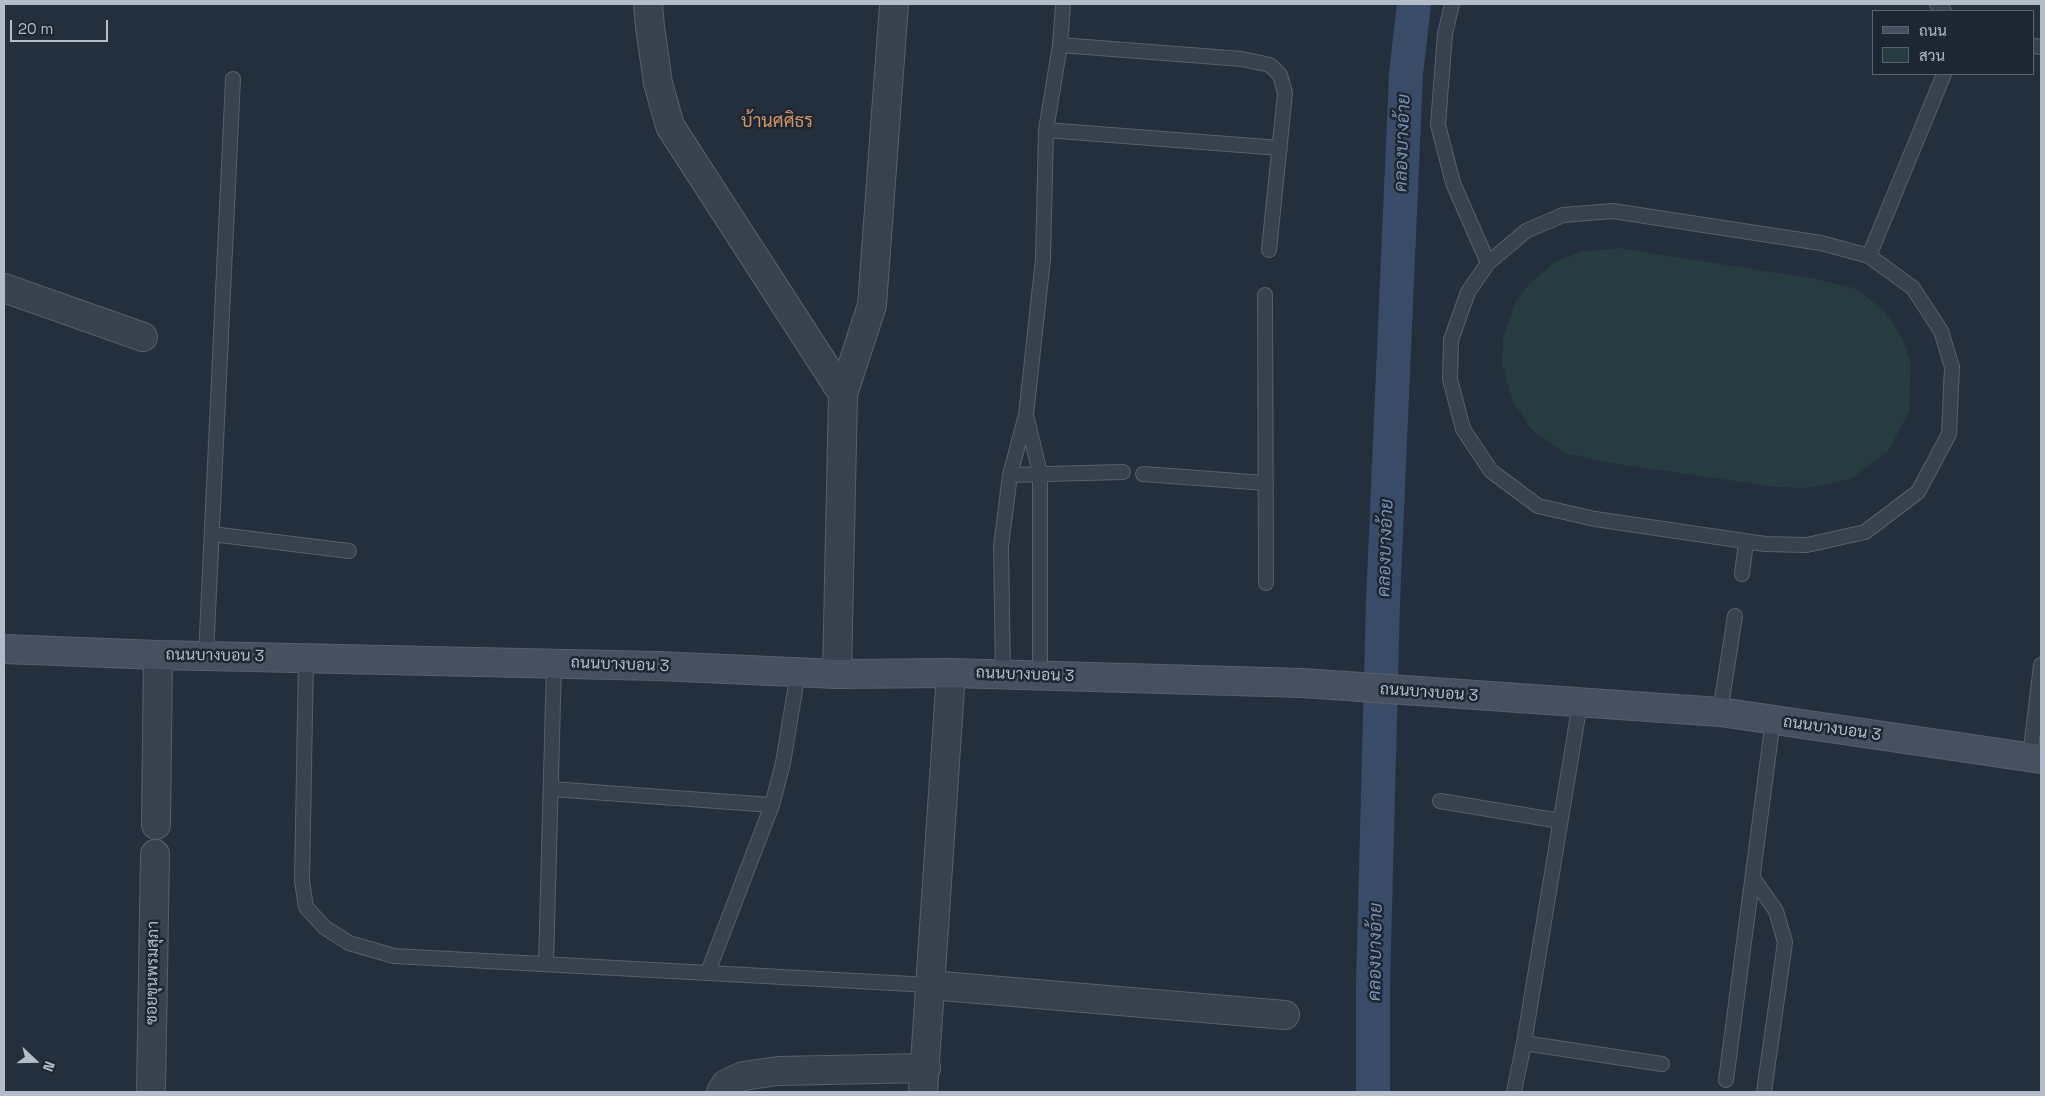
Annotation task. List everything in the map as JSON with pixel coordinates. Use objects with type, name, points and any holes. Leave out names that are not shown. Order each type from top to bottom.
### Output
[{"type":"main road","name":"ถนนบางบอน 3","points":[[4,649],[158,655],[554,664],[836,674],[951,673],[1303,683],[1720,712],[2036,758]]},
{"type":"street","points":[[648,4],[658,83],[670,126],[843,394]]},
{"type":"street","points":[[836,674],[843,394],[872,305],[894,4]]},
{"type":"street","points":[[4,288],[143,337]]},
{"type":"street","points":[[156,826],[158,655]]},
{"type":"street","points":[[721,1092],[726,1084],[743,1076],[778,1071],[924,1080],[951,673]]},
{"type":"street","name":"ซอยขุนพรมสุภา","points":[[151,1092],[155,854]]},
{"type":"street","points":[[930,985],[1285,1015]]},
{"type":"lane","points":[[1004,675],[1001,546],[1010,475],[1026,415],[1043,259],[1046,130],[1060,45],[1063,4]]},
{"type":"lane","points":[[1452,4],[1445,34],[1438,125],[1453,183],[1488,263]]},
{"type":"lane","points":[[1060,45],[1242,59],[1270,65],[1280,75],[1286,93],[1268,250]]},
{"type":"lane","points":[[1869,256],[1944,75]]},
{"type":"lane","points":[[206,656],[232,79]]},
{"type":"lane","points":[[1046,130],[1280,148]]},
{"type":"lane","points":[[1613,211],[1820,243],[1869,256],[1912,288],[1941,331],[1952,367],[1949,434],[1918,492],[1865,532],[1807,545],[1746,542],[1595,519],[1538,506],[1491,471],[1463,429],[1450,379],[1454,332],[1468,292],[1488,263],[1526,231],[1563,216],[1613,211]]},
{"type":"lane","points":[[1265,295],[1266,583]]},
{"type":"lane","points":[[1026,415],[1040,473],[1040,676]]},
{"type":"lane","points":[[1010,475],[1123,472]]},
{"type":"lane","points":[[1143,474],[1266,483]]},
{"type":"lane","points":[[212,534],[349,551]]},
{"type":"lane","points":[[1742,574],[1746,542]]},
{"type":"lane","points":[[1720,712],[1735,616]]},
{"type":"lane","points":[[306,658],[302,881],[306,907],[324,927],[349,943],[394,956],[930,985]]},
{"type":"lane","points":[[546,964],[554,664]]},
{"type":"lane","points":[[2036,758],[2041,665]]},
{"type":"lane","points":[[708,972],[772,805],[783,763],[798,672]]},
{"type":"lane","points":[[1514,1092],[1524,1043],[1580,703]]},
{"type":"lane","points":[[1726,1080],[1773,720]]},
{"type":"lane","points":[[551,789],[772,805]]},
{"type":"lane","points":[[1440,802],[1560,821]]},
{"type":"lane","points":[[1753,878],[1776,910],[1785,942],[1764,1092]]},
{"type":"lane","points":[[1524,1043],[1662,1064]]},
{"type":"green space","points":[[1618,248],[1817,279],[1854,288],[1885,311],[1904,341],[1911,364],[1909,412],[1888,451],[1851,479],[1809,488],[1776,487],[1610,463],[1564,453],[1531,429],[1512,400],[1502,364],[1503,339],[1515,303],[1528,285],[1556,261],[1581,252]]},
{"type":"waterway","name":"คลองบางอ้าย","points":[[1373,1092],[1373,985],[1383,602],[1406,74],[1414,4]]},
{"type":"district","name":"บ้านศศิธร","points":[[777,122]]}]
